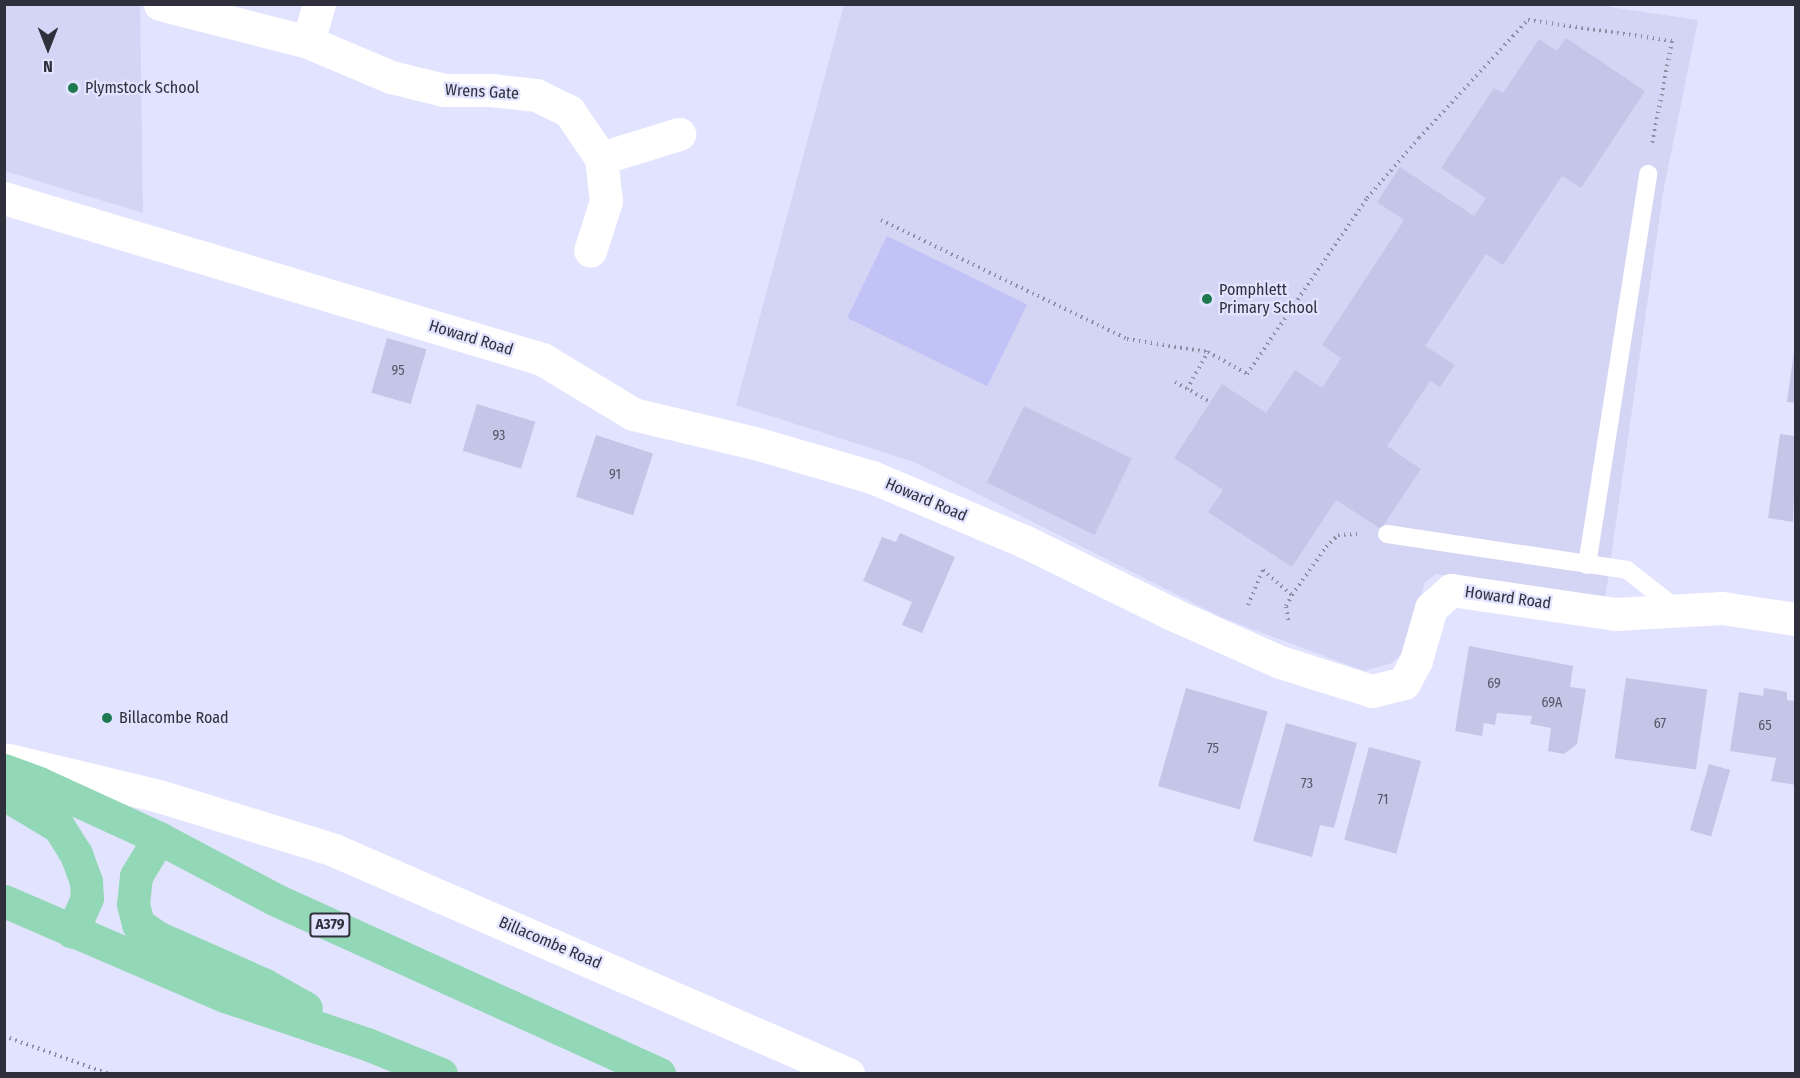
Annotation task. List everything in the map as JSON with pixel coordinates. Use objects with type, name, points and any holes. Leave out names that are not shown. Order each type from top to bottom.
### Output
[{"type":"main road","name":"A379","points":[[4,770],[39,783],[159,838],[274,899],[659,1074]]},
{"type":"main road","points":[[4,794],[59,827],[76,854],[86,881],[87,898],[72,932]]},
{"type":"main road","points":[[159,838],[136,876],[133,904],[138,924],[157,937],[263,984],[367,1044]]},
{"type":"main road","points":[[4,901],[225,996],[367,1044],[441,1074]]},
{"type":"street","name":"Wrens Gate","points":[[160,4],[308,42],[391,77],[444,90],[491,90],[536,95],[569,111],[601,158],[606,201],[590,251]]},
{"type":"street","points":[[308,42],[319,4]]},
{"type":"street","points":[[601,158],[679,134]]},
{"type":"street","name":"Howard Road","points":[[4,198],[542,359],[633,414],[762,445],[872,477],[1026,542],[1280,662],[1372,691],[1404,683],[1416,660],[1431,608],[1451,590],[1615,614],[1722,608],[1796,618]]},
{"type":"street","name":"Billacombe Road","points":[[4,759],[159,796],[334,850],[848,1074]]},
{"type":"street","points":[[159,838],[198,809]]},
{"type":"lane","points":[[1587,565],[1648,174]]},
{"type":"lane","points":[[1387,534],[1627,570],[1678,610]]},
{"type":"path","points":[[881,220],[1127,339],[1208,352],[1247,374],[1367,198],[1528,20],[1672,41],[1648,174]]},
{"type":"path","points":[[1187,389],[1208,352]]},
{"type":"path","points":[[1175,382],[1210,402]]},
{"type":"path","points":[[1234,642],[1263,570],[1292,595],[1326,547],[1338,535],[1387,534]]},
{"type":"path","points":[[4,1036],[109,1074]]},
{"type":"shaded area","name":"Pomphlett Primary School","points":[[1591,4],[1698,20],[1663,193],[1605,600],[1436,574],[1425,582],[1406,650],[1392,663],[1364,671],[1223,618],[914,462],[736,405],[844,5]]},
{"type":"shaded area","name":"Plymstock School","points":[[4,5],[140,5],[143,213],[5,171]]},
{"type":"shaded area","points":[[887,236],[1027,304],[987,386],[847,318]]},
{"type":"building","points":[[1566,38],[1645,91],[1581,188],[1562,176],[1503,265],[1486,254],[1425,346],[1455,365],[1440,387],[1430,381],[1387,446],[1421,469],[1381,529],[1336,500],[1292,567],[1208,512],[1223,490],[1174,458],[1222,384],[1266,413],[1295,370],[1322,388],[1341,358],[1322,345],[1404,220],[1377,202],[1400,167],[1474,216],[1486,198],[1441,168],[1494,88],[1503,93],[1539,39],[1557,51]]},
{"type":"building","points":[[387,338],[426,349],[411,404],[371,393]]},
{"type":"building","points":[[1794,352],[1796,352],[1796,403],[1787,402]]},
{"type":"building","points":[[477,404],[535,422],[521,469],[463,451]]},
{"type":"building","points":[[1024,406],[1132,459],[1095,535],[987,482]]},
{"type":"building","points":[[1780,434],[1796,436],[1793,522],[1768,518]]},
{"type":"building","points":[[596,435],[653,454],[633,515],[576,497]]},
{"type":"building","points":[[900,533],[955,557],[922,633],[902,625],[912,602],[863,581],[882,537],[896,542]]},
{"type":"building","points":[[1469,646],[1573,666],[1570,687],[1586,689],[1577,744],[1564,754],[1548,751],[1551,728],[1530,724],[1532,716],[1497,713],[1495,725],[1484,723],[1482,736],[1455,731]]},
{"type":"building","points":[[1626,678],[1707,689],[1696,770],[1615,758]]},
{"type":"building","points":[[1186,688],[1268,711],[1240,809],[1158,786]]},
{"type":"building","points":[[1764,688],[1787,692],[1787,700],[1796,701],[1796,785],[1771,781],[1776,758],[1730,751],[1739,692],[1763,696]]},
{"type":"building","points":[[1286,723],[1357,743],[1334,828],[1320,825],[1312,857],[1253,841]]},
{"type":"building","points":[[1369,747],[1421,761],[1396,854],[1344,840]]},
{"type":"building","points":[[1709,764],[1730,770],[1711,836],[1690,830]]},
{"type":"place","name":"Plymstock School","points":[[73,88]]},
{"type":"place","name":"Pomphlett Primary School","points":[[1207,299]]},
{"type":"place","name":"Billacombe Road","points":[[107,718]]}]
